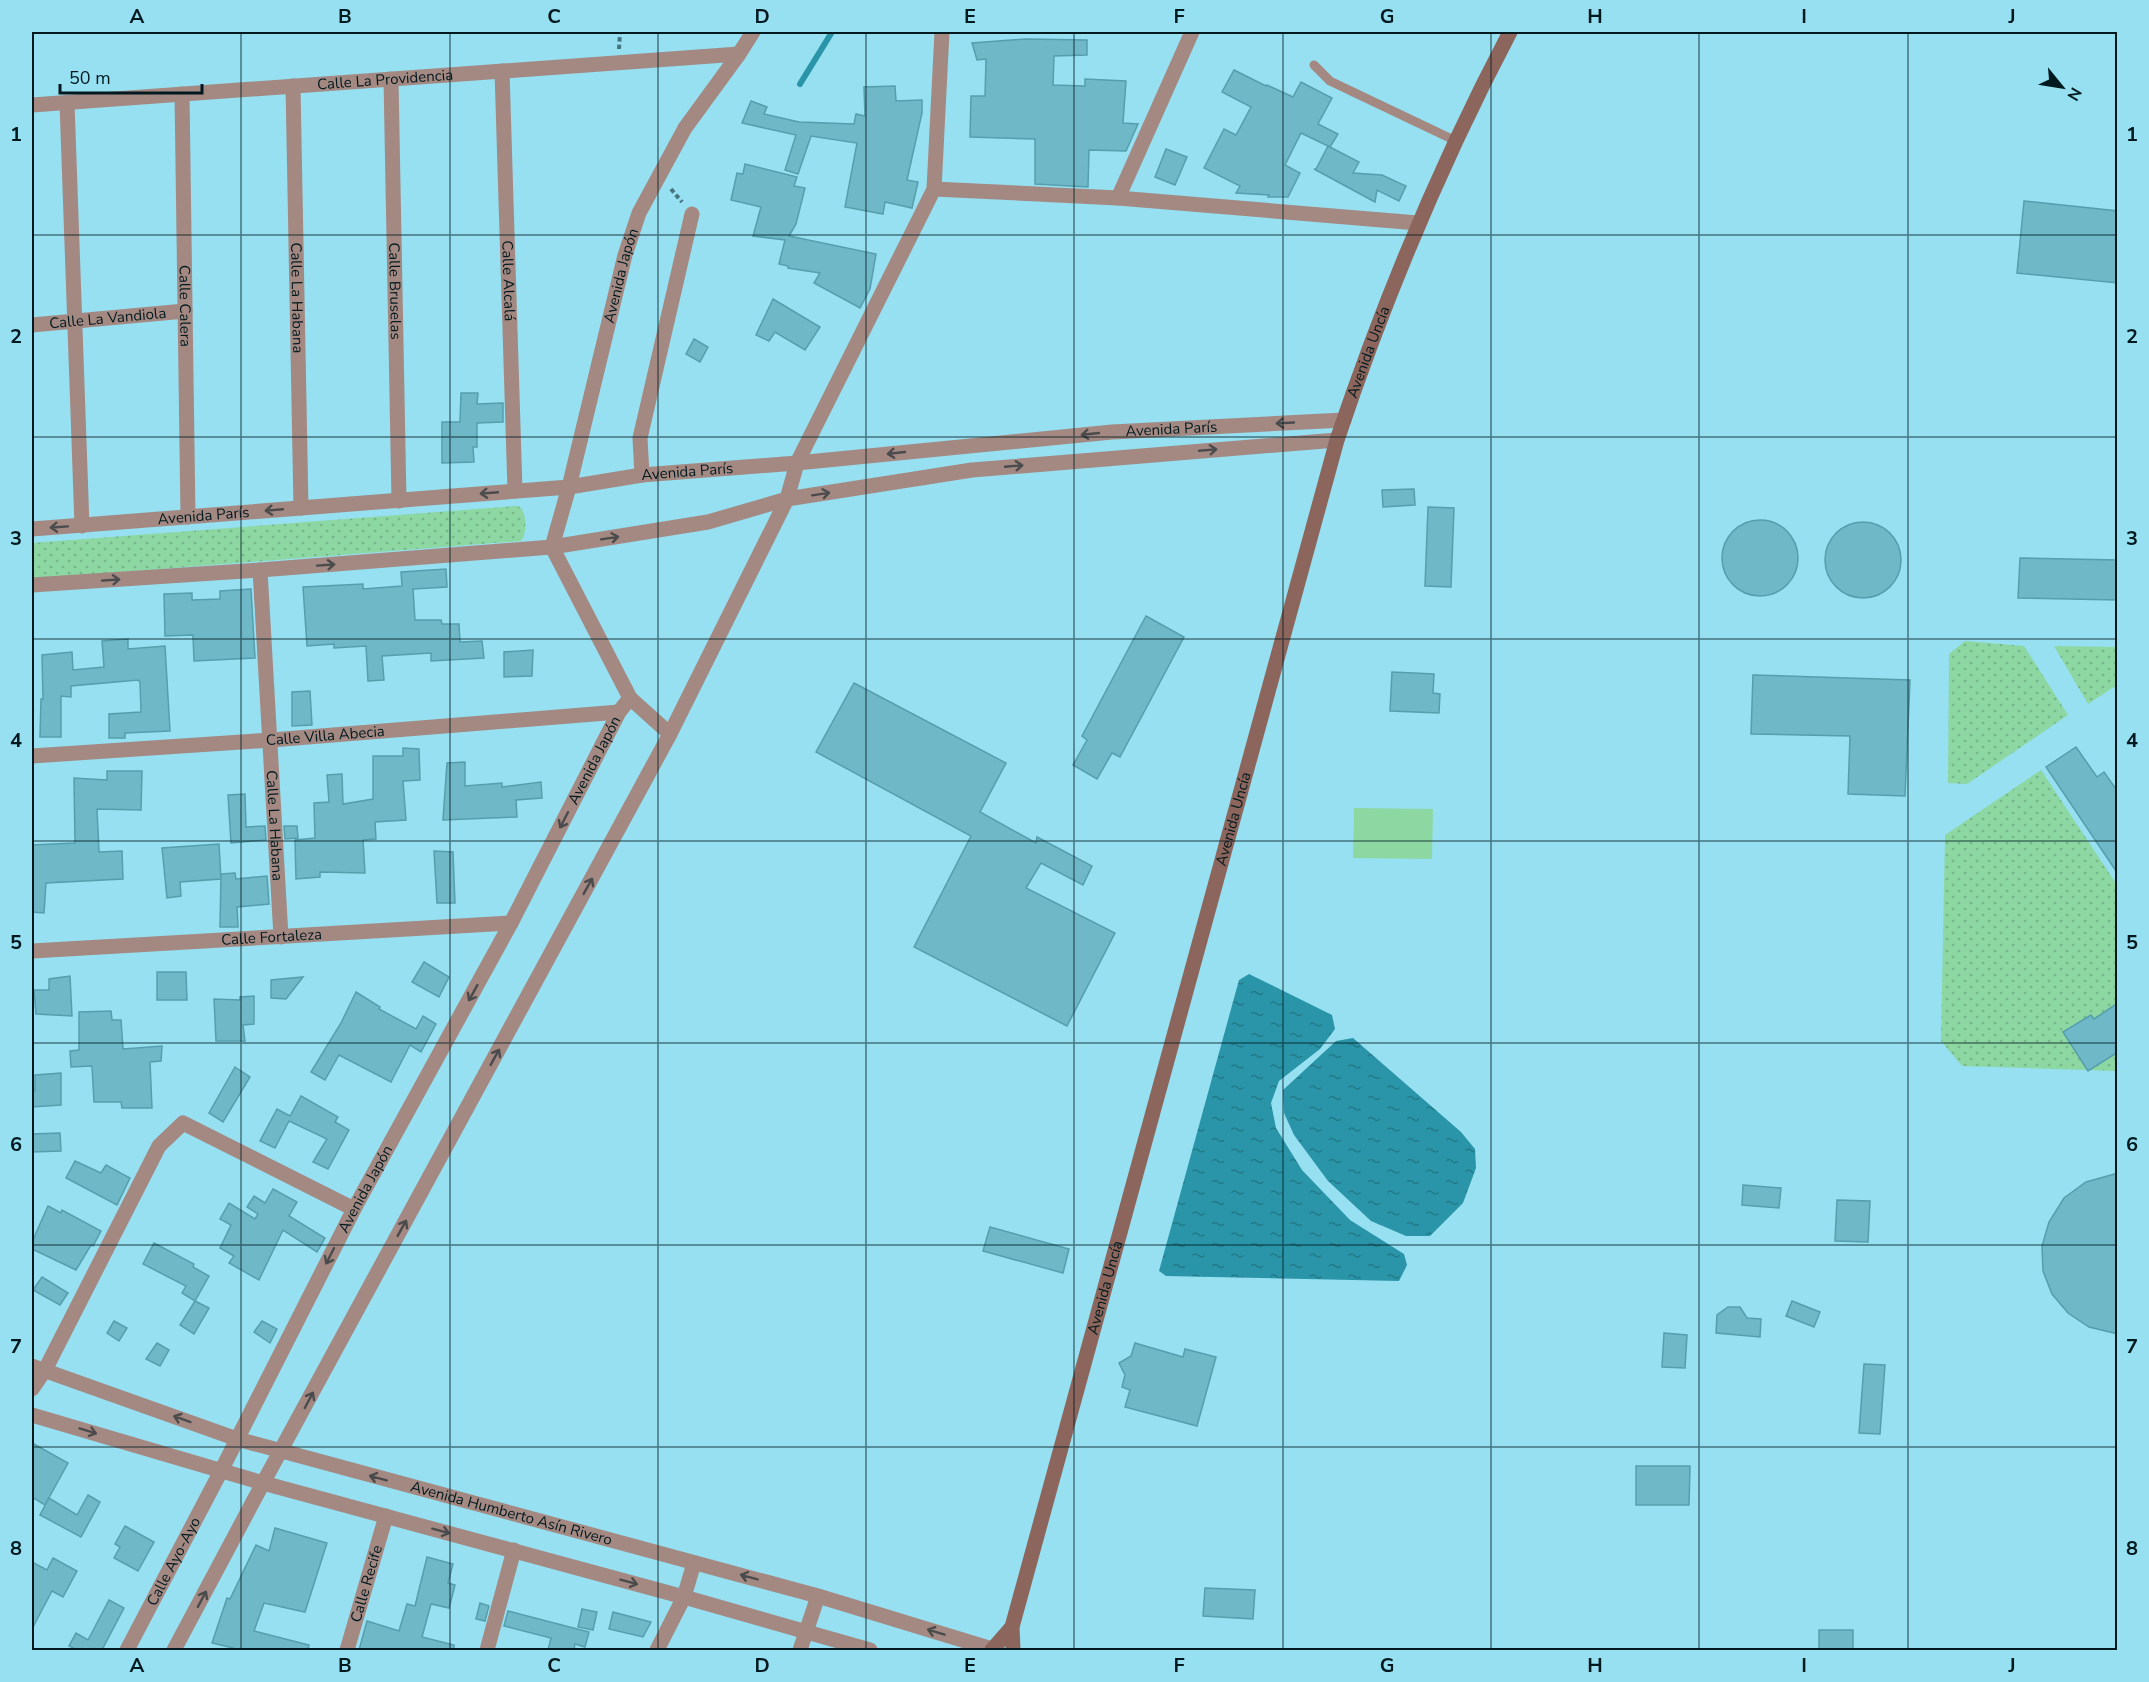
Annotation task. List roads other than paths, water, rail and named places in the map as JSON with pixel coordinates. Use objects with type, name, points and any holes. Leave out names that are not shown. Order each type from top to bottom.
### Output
[{"type":"street","name":"Avenida Japón","points":[[552,547],[569,487],[625,255],[639,213],[685,128],[753,32]]},
{"type":"street","points":[[174,1650],[670,734],[787,499],[798,463],[934,189],[942,32]]},
{"type":"street","points":[[1118,198],[1192,32]]},
{"type":"street","name":"Avenida Uncía","points":[[1013,1650],[1012,1627],[1337,440],[1372,338],[1419,223],[1455,141],[1510,32]]},
{"type":"street","name":"Calle La Providencia","points":[[32,105],[739,54]]},
{"type":"street","name":"Calle Alcalá","points":[[502,71],[515,491]]},
{"type":"street","name":"Calle Bruselas","points":[[391,79],[399,501]]},
{"type":"street","name":"Calle La Habana","points":[[293,86],[301,508]]},
{"type":"street","name":"Calle Calera","points":[[182,94],[188,517]]},
{"type":"street","points":[[68,103],[82,526]]},
{"type":"street","points":[[934,189],[1118,198],[1419,223]]},
{"type":"street","points":[[642,475],[640,438],[692,214]]},
{"type":"street","name":"Calle La Vandiola","points":[[32,324],[186,311]]},
{"type":"street","name":"Avenida París","points":[[32,530],[569,487],[642,475],[798,463],[1112,432],[1344,420]]},
{"type":"street","name":"Avenida París","points":[[32,585],[552,547],[708,522],[787,499],[972,470],[1337,440]]},
{"type":"street","points":[[552,547],[630,698],[670,734]]},
{"type":"street","name":"Calle La Habana","points":[[260,570],[281,937]]},
{"type":"street","name":"Avenida Japón","points":[[221,1471],[354,1209],[511,923],[619,712],[630,698]]},
{"type":"street","name":"Calle Villa Abecia","points":[[32,756],[271,740],[619,712]]},
{"type":"street","name":"Calle Fortaleza","points":[[32,951],[511,923]]},
{"type":"street","points":[[32,1389],[38,1368],[159,1146],[183,1123],[354,1209]]},
{"type":"street","name":"Avenida Humberto Asín Rivero","points":[[38,1368],[237,1439],[818,1596],[993,1650]]},
{"type":"street","points":[[32,1415],[263,1483],[514,1550],[870,1650]]},
{"type":"street","name":"Calle Ayo-Ayo","points":[[127,1650],[221,1471]]},
{"type":"street","name":"Calle Recife","points":[[347,1650],[386,1516]]},
{"type":"street","points":[[487,1650],[514,1550]]},
{"type":"street","points":[[657,1650],[684,1597],[694,1563]]},
{"type":"street","points":[[800,1650],[818,1596]]},
{"type":"street","name":"Avenida Uncía","points":[[993,1650],[1012,1627]]},
{"type":"lane","points":[[1314,65],[1330,81],[1455,141]]},
{"type":"water","points":[[1249,974],[1332,1015],[1335,1029],[1320,1049],[1279,1081],[1271,1103],[1276,1128],[1302,1170],[1350,1220],[1404,1254],[1407,1265],[1399,1281],[1166,1276],[1159,1271],[1239,980]]},
{"type":"water","points":[[1353,1038],[1461,1132],[1475,1149],[1476,1168],[1463,1203],[1430,1236],[1406,1236],[1371,1221],[1328,1181],[1294,1135],[1284,1113],[1283,1090],[1336,1041]]},
{"type":"waterway","points":[[800,84],[832,32]]}]
